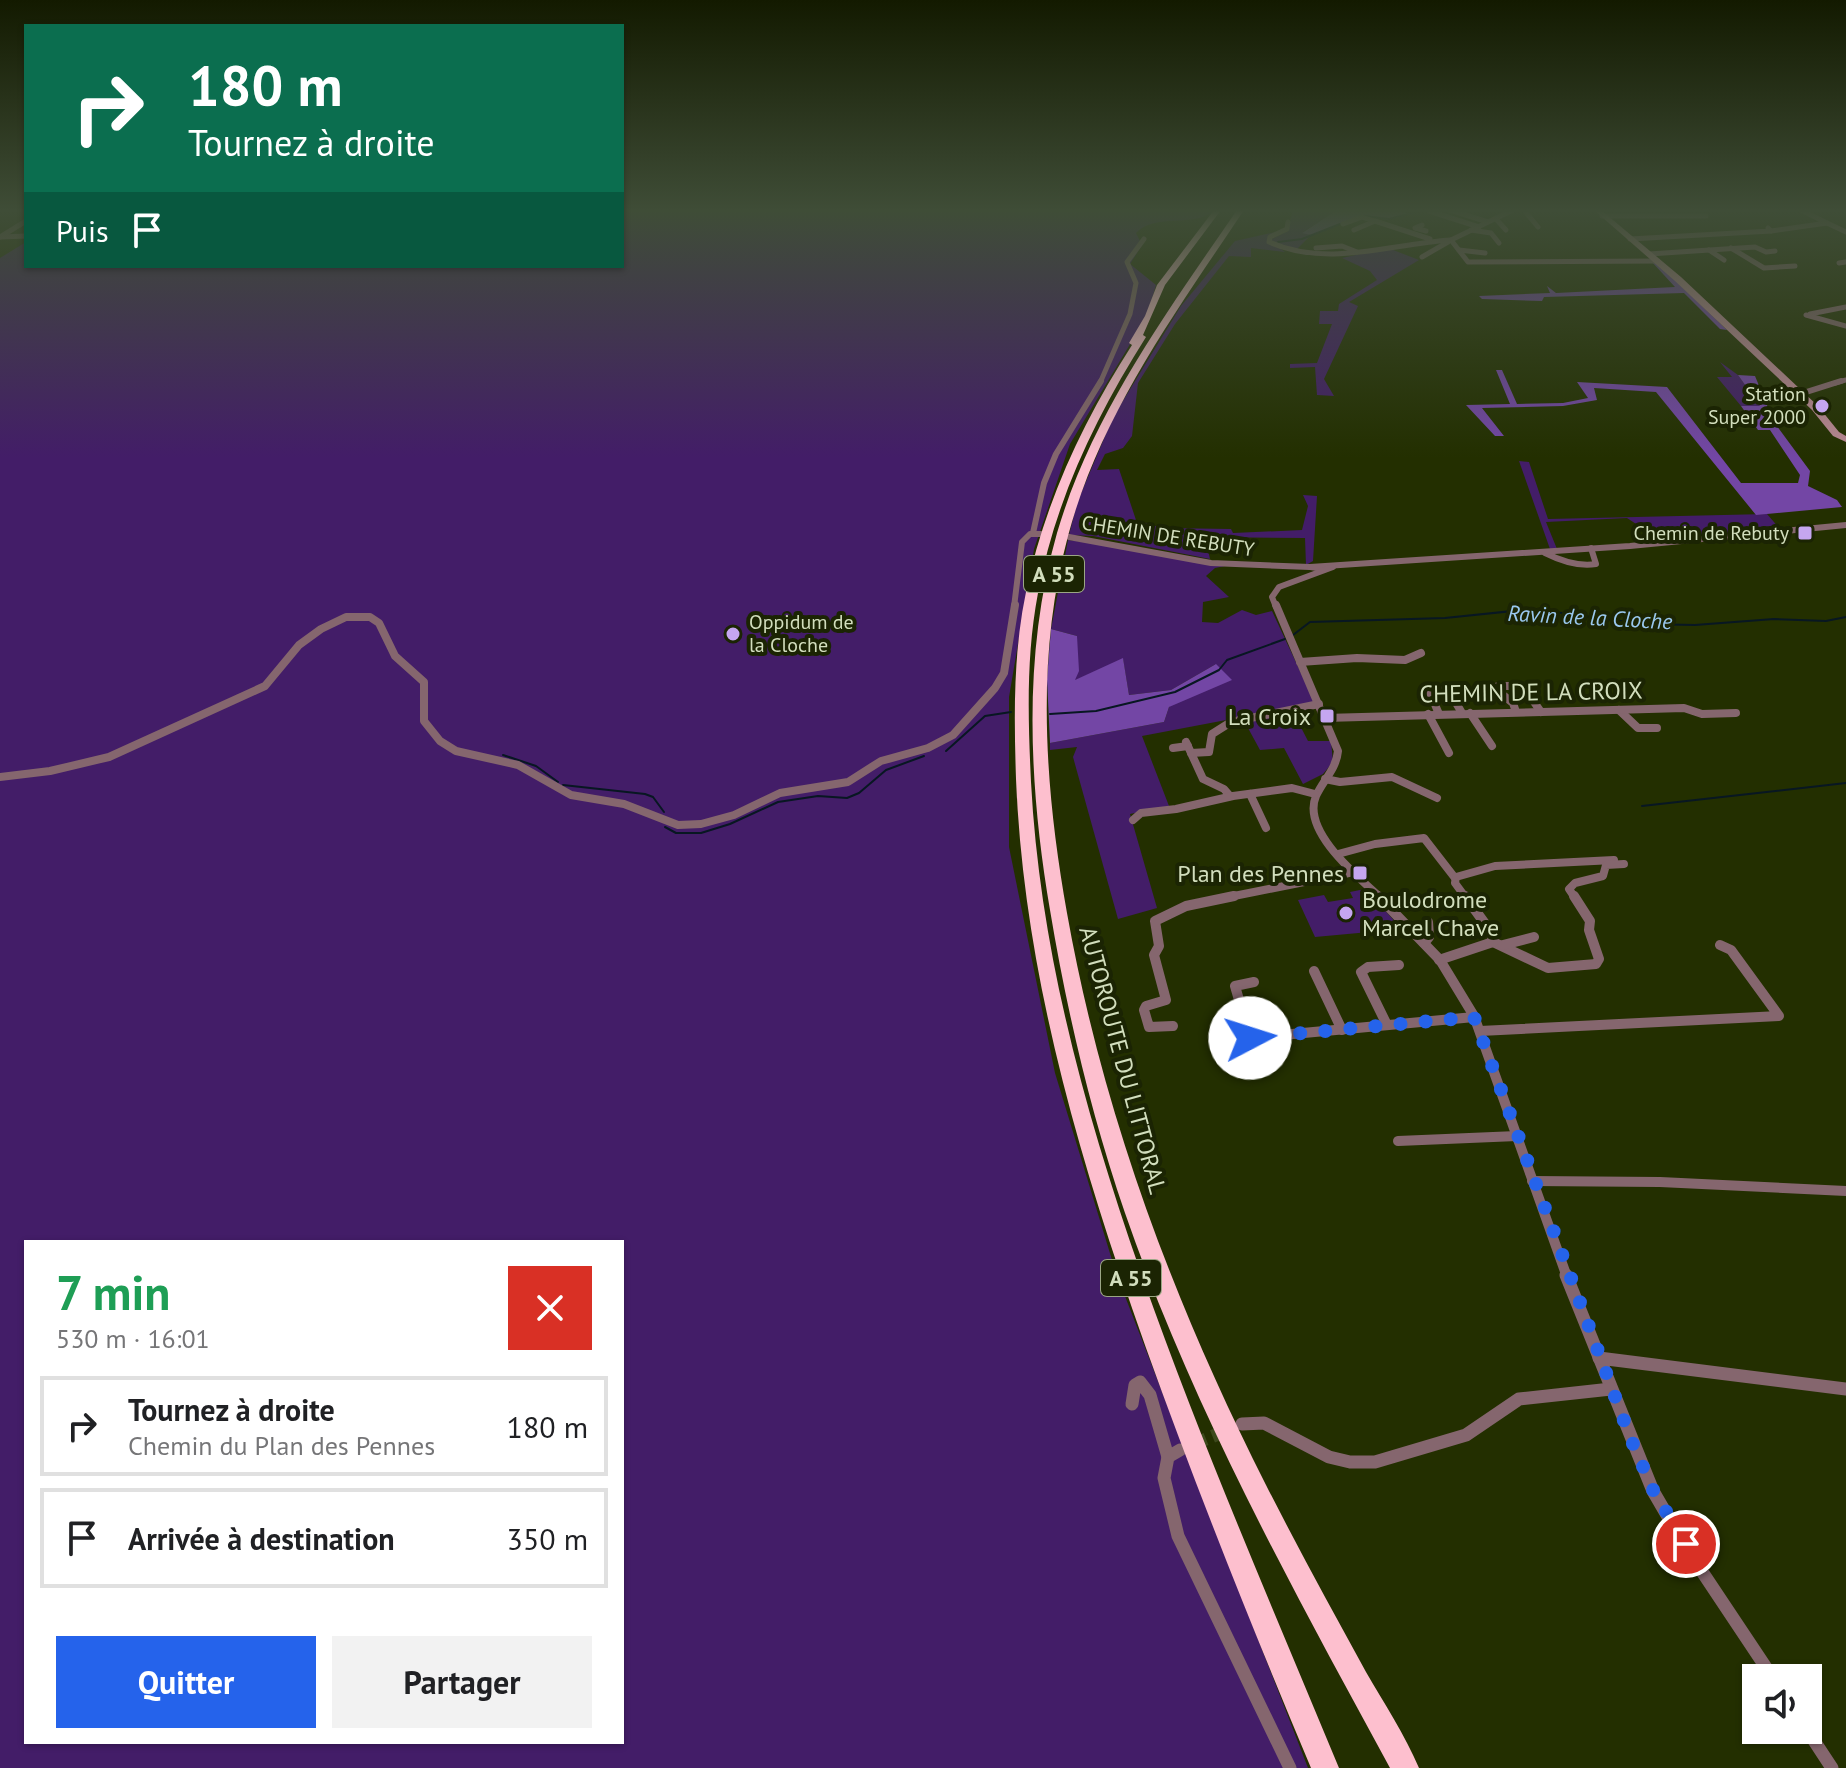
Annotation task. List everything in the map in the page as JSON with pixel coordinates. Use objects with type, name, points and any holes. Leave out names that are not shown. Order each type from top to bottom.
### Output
[{"type":"highway","points":[[1114,381],[1158,293]]},
{"type":"highway","name":"AUTOROUTE DU LITTORAL","points":[[1174,293],[1114,381],[1065,481],[1047,533],[1032,594],[1024,661],[1022,764],[1028,850],[1038,921],[1067,1063],[1132,1281],[1213,1499],[1325,1768]]},
{"type":"highway","name":"AUTOROUTE DU LITTORAL","points":[[1186,293],[1127,382],[1099,438],[1062,536],[1049,595],[1042,662],[1040,748],[1048,847],[1072,983],[1114,1143],[1161,1277],[1253,1480],[1405,1768]]},
{"type":"highway","points":[[1164,323],[1189,293]]},
{"type":"main road","points":[[1692,293],[1844,435]]},
{"type":"street","points":[[0,777],[77,766],[128,749],[265,686],[297,647],[330,623],[344,618],[370,617],[379,623],[393,655],[424,682],[424,721],[431,732],[456,751],[518,765],[571,795],[624,804],[678,825],[701,824],[734,815],[780,793],[848,782],[881,761],[928,748],[953,735],[1000,681],[1010,646],[1022,542],[1037,534],[1044,483],[1072,425],[1095,395],[1127,322],[1135,293]]},
{"type":"street","points":[[1846,307],[1806,315],[1846,326]]},
{"type":"street","points":[[1800,394],[1846,380]]},
{"type":"street","name":"CHEMIN DE REBUTY","points":[[1069,537],[1211,563],[1330,568],[1846,525]]},
{"type":"street","points":[[1543,552],[1575,565],[1587,566],[1596,564],[1591,548]]},
{"type":"street","points":[[1330,568],[1279,587],[1273,593],[1273,601],[1325,718],[1338,755],[1335,768],[1315,794],[1312,805],[1314,820],[1338,854],[1424,943],[1455,981],[1480,1031],[1532,1181],[1641,1465],[1668,1518],[1764,1664]]},
{"type":"street","points":[[1300,662],[1357,658],[1402,660],[1421,653]]},
{"type":"street","points":[[1516,712],[1513,703],[1499,692],[1498,686],[1523,686],[1541,712]]},
{"type":"street","points":[[1439,714],[1431,690],[1447,690],[1492,746]]},
{"type":"street","points":[[1173,748],[1210,751],[1209,738],[1226,724],[1319,704]]},
{"type":"street","name":"CHEMIN DE LA CROIX","points":[[1325,718],[1684,708],[1702,714],[1736,713]]},
{"type":"street","points":[[1619,710],[1638,728],[1657,728]]},
{"type":"street","points":[[1428,714],[1449,753]]},
{"type":"street","points":[[1189,747],[1204,781],[1224,789],[1230,796]]},
{"type":"street","points":[[1325,779],[1340,782],[1392,777],[1437,798]]},
{"type":"street","points":[[1133,820],[1141,813],[1176,809],[1230,796],[1292,788],[1315,794]]},
{"type":"street","points":[[1250,794],[1266,828]]},
{"type":"street","points":[[1338,854],[1375,844],[1424,838],[1498,943],[1540,967],[1557,969],[1596,964],[1599,959],[1589,930],[1590,921],[1569,889],[1575,883],[1603,876],[1606,865],[1619,862],[1495,866],[1455,878]]},
{"type":"street","points":[[1173,1026],[1149,1027],[1144,1010],[1146,1006],[1166,1000],[1154,955],[1159,944],[1155,921],[1158,917],[1186,906],[1354,872]]},
{"type":"street","points":[[1424,943],[1429,937],[1428,922]]},
{"type":"street","points":[[1439,960],[1498,943],[1534,937]]},
{"type":"street","points":[[1480,1031],[1779,1016],[1731,950],[1720,945]]},
{"type":"street","points":[[1383,1026],[1361,972],[1368,967],[1399,965]]},
{"type":"street","points":[[1314,971],[1342,1030]]},
{"type":"street","points":[[1353,973],[1383,1026]]},
{"type":"street","points":[[1250,1038],[1235,986],[1254,982]]},
{"type":"street","points":[[1225,1039],[1474,1017]]},
{"type":"street","points":[[1398,1141],[1517,1136]]},
{"type":"street","points":[[1532,1181],[1660,1182],[1846,1191]]},
{"type":"street","points":[[1599,1358],[1846,1389]]},
{"type":"street","points":[[1132,1404],[1135,1385],[1140,1382],[1146,1385],[1159,1440],[1174,1453],[1164,1466],[1166,1486],[1188,1562],[1249,1679],[1290,1768]]},
{"type":"street","points":[[1242,1424],[1264,1423],[1329,1457],[1350,1462],[1375,1462],[1466,1435],[1519,1399],[1611,1389]]},
{"type":"street","points":[[1816,1744],[1832,1768]]},
{"type":"shaded area","points":[[0,293],[1154,293],[1147,316],[1070,444],[1034,549],[1009,697],[1009,847],[1055,1073],[1116,1273],[1308,1768],[0,1768]]},
{"type":"shaded area","points":[[1192,293],[1200,293],[1175,324],[1138,383],[1132,436],[1123,448],[1105,454],[1097,470],[1119,469],[1136,520],[1162,528],[1231,529],[1233,533],[1302,530],[1308,506],[1303,495],[1317,496],[1313,561],[1306,565],[1305,538],[1205,537],[1210,559],[1093,536],[1069,535],[1077,503],[1113,417]]},
{"type":"shaded area","points":[[1357,293],[1365,293],[1349,302],[1358,306],[1324,379],[1334,396],[1317,395],[1315,367],[1290,368],[1290,364],[1317,363],[1332,324],[1319,324],[1320,311],[1338,311],[1339,304]]},
{"type":"shaded area","points":[[1684,293],[1544,297],[1542,301],[1482,299],[1479,296],[1688,293],[1727,330],[1720,329]]},
{"type":"shaded area","points":[[1720,362],[1738,375],[1761,407],[1741,406],[1717,377],[1732,377]]},
{"type":"shaded area","points":[[1496,370],[1502,370],[1517,404],[1563,403],[1588,398],[1577,382],[1667,387],[1741,483],[1798,483],[1800,475],[1770,430],[1758,430],[1741,406],[1760,406],[1738,375],[1755,376],[1774,422],[1810,471],[1808,486],[1837,500],[1842,507],[1756,515],[1656,392],[1594,388],[1597,400],[1563,406],[1482,408],[1504,436],[1495,436],[1466,405],[1510,404]]},
{"type":"shaded area","points":[[1519,461],[1529,462],[1548,519],[1767,514],[1780,529],[1659,539],[1627,518],[1546,522],[1557,549],[1550,549]]},
{"type":"shaded area","points":[[1068,540],[1225,566],[1215,568],[1206,576],[1229,597],[1203,602],[1202,622],[1218,623],[1242,610],[1256,615],[1272,611],[1315,703],[1291,708],[1308,741],[1331,741],[1333,762],[1323,774],[1303,784],[1284,748],[1260,750],[1242,717],[1142,736],[1169,806],[1130,814],[1157,908],[1118,919],[1073,757],[1077,747],[1050,750],[1050,743],[1164,722],[1169,707],[1216,664],[1171,690],[1129,695],[1123,659],[1074,681],[1077,636],[1051,629]]},
{"type":"shaded area","points":[[1051,629],[1077,636],[1079,671],[1075,680],[1123,658],[1129,695],[1171,690],[1216,664],[1232,680],[1169,707],[1164,722],[1050,743],[1047,679]]},
{"type":"shaded area","name":"Boulodrome Marcel Chave","points":[[1365,889],[1402,929],[1315,937],[1298,900],[1324,895],[1328,902],[1353,898],[1350,892]]},
{"type":"waterway","name":"Ravin de la Cloche","points":[[1293,635],[1310,622],[1445,618],[1532,609],[1643,624],[1695,625],[1774,619],[1826,621],[1846,617]]},
{"type":"waterway","name":"Ravin de la Cloche","points":[[1050,714],[1096,711],[1175,692],[1219,670],[1227,660],[1285,639]]},
{"type":"waterway","name":"Ravin de la Cloche","points":[[946,751],[985,716],[1011,712]]},
{"type":"waterway","name":"Ravin de la Cloche","points":[[503,755],[536,766],[558,782]]},
{"type":"waterway","name":"Ravin de la Cloche","points":[[665,827],[676,833],[701,833],[730,824],[778,802],[818,796],[847,798],[859,793],[886,770],[924,756]]},
{"type":"waterway","points":[[1642,806],[1846,783]]},
{"type":"waterway","name":"Ravin de la Cloche","points":[[563,785],[645,794],[653,797],[664,812]]},
{"type":"tunnel","points":[[1194,1444],[1228,1430]]},
{"type":"place","name":"Station Super 2000","points":[[1822,406]]},
{"type":"place","name":"Chemin de Rebuty","points":[[1805,533]]},
{"type":"place","name":"Oppidum de la Cloche","points":[[733,634]]},
{"type":"place","name":"La Croix","points":[[1327,716]]},
{"type":"place","name":"Plan des Pennes","points":[[1360,873]]},
{"type":"place","name":"Boulodrome Marcel Chave","points":[[1346,913]]},
{"type":"route","points":[[1250,1038],[1474,1017],[1532,1181],[1641,1465],[1668,1518],[1686,1544]]}]
